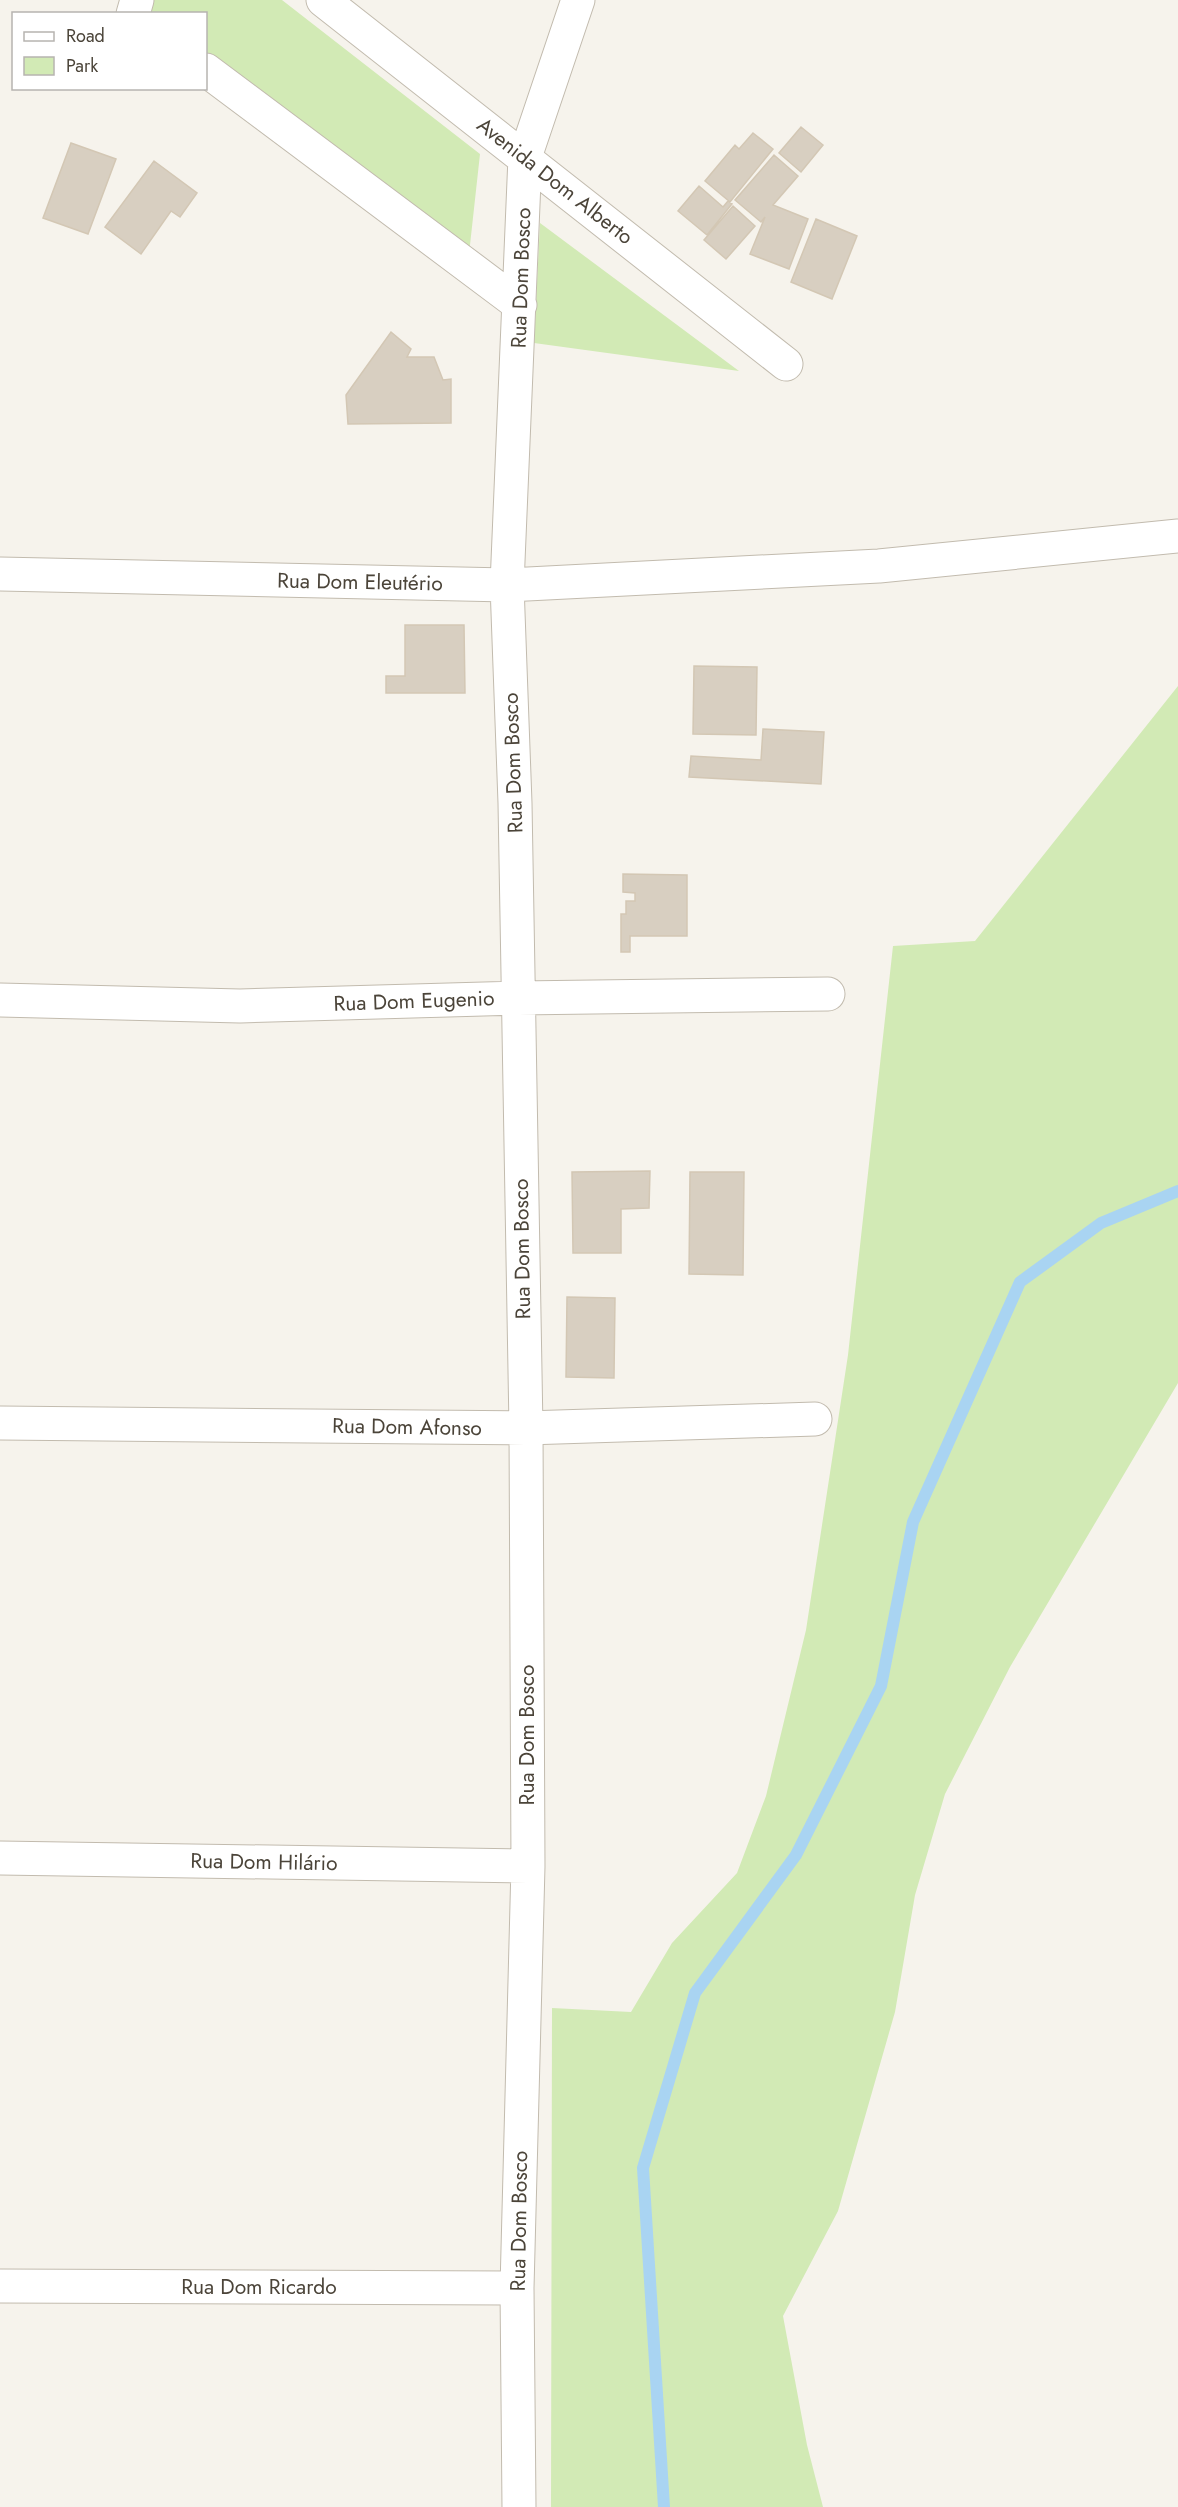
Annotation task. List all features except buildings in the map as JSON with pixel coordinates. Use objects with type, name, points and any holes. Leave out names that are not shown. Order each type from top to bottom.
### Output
[{"type":"street","name":"Avenida Dom Alberto","points":[[323,0],[786,364]]},
{"type":"street","name":"Rua Dom Bosco","points":[[519,2507],[517,2288],[528,1866],[526,1428],[515,803],[507,585],[525,157],[578,0]]},
{"type":"street","points":[[207,71],[520,305]]},
{"type":"street","name":"Rua Dom Eleutério","points":[[0,574],[507,585],[879,566],[1178,536]]},
{"type":"street","name":"Rua Dom Eugenio","points":[[0,1000],[240,1006],[518,998],[828,994]]},
{"type":"street","name":"Rua Dom Afonso","points":[[0,1424],[526,1428],[815,1419]]},
{"type":"street","name":"Rua Dom Hilário","points":[[0,1858],[528,1866]]},
{"type":"street","name":"Rua Dom Ricardo","points":[[0,2286],[517,2288]]},
{"type":"green space","points":[[154,0],[282,0],[480,154],[469,254],[207,56],[207,12],[151,12]]},
{"type":"green space","points":[[540,223],[739,371],[534,343]]},
{"type":"green space","points":[[1178,686],[1178,1383],[1010,1667],[945,1794],[915,1895],[895,2012],[838,2211],[783,2316],[807,2445],[823,2507],[551,2507],[552,2008],[631,2012],[672,1943],[737,1873],[766,1796],[806,1630],[848,1355],[893,946],[975,941]]},
{"type":"waterway","points":[[664,2507],[643,2168],[695,1993],[796,1855],[881,1686],[913,1522],[1020,1282],[1101,1223],[1178,1191]]}]
